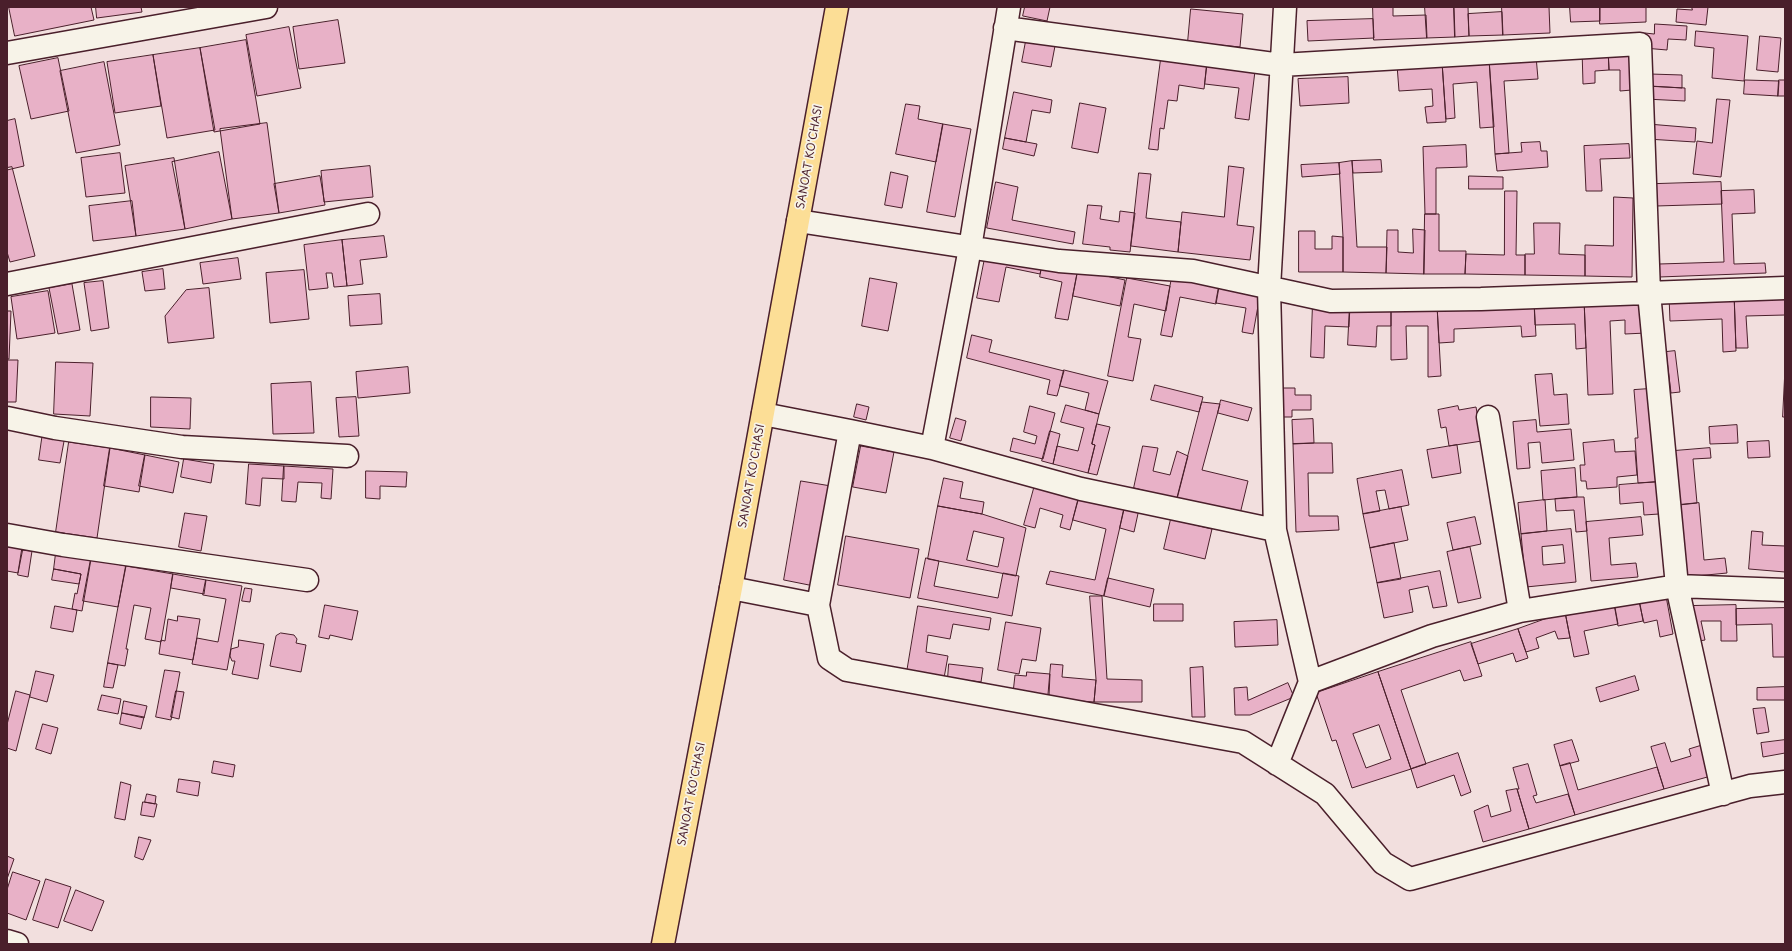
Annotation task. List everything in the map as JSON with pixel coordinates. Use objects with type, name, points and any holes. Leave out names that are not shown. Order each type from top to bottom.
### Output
[{"type":"main road","name":"SANOAT KO'CHASI","points":[[663,944],[732,588],[837,7]]},
{"type":"street","points":[[7,53],[266,7]]},
{"type":"street","points":[[932,448],[970,248],[1009,7]]},
{"type":"street","points":[[1277,764],[1310,682],[1275,530],[1269,288],[1285,7]]},
{"type":"street","points":[[1005,28],[1281,65],[1640,44],[1649,293],[1676,586],[1723,794]]},
{"type":"street","points":[[7,284],[368,214]]},
{"type":"street","points":[[798,221],[1059,261],[1193,271],[1331,301],[1481,299],[1785,288]]},
{"type":"street","points":[[763,414],[932,448],[1081,489],[1275,530]]},
{"type":"street","points":[[1488,417],[1520,611]]},
{"type":"street","points":[[7,418],[55,428],[182,446],[347,456]]},
{"type":"street","points":[[850,431],[818,605],[829,658],[847,670],[1243,742],[1325,794],[1383,862],[1410,879],[1750,786],[1785,782]]},
{"type":"street","points":[[7,535],[71,546],[307,580]]},
{"type":"street","points":[[1310,682],[1432,636],[1520,611],[1676,586],[1785,590]]},
{"type":"street","points":[[732,588],[818,605]]},
{"type":"street","points":[[7,941],[17,944]]},
{"type":"building","points":[[9,7],[91,7],[94,20],[15,36]]},
{"type":"building","points":[[96,7],[141,7],[142,12],[97,18]]},
{"type":"building","points":[[1025,7],[1050,7],[1047,21],[1023,16]]},
{"type":"building","points":[[1373,7],[1393,7],[1393,16],[1426,15],[1427,38],[1374,40]]},
{"type":"building","points":[[1425,7],[1454,7],[1455,37],[1427,38]]},
{"type":"building","points":[[1454,7],[1468,7],[1469,36],[1455,37]]},
{"type":"building","points":[[1502,7],[1549,7],[1550,33],[1503,35]]},
{"type":"building","points":[[1570,7],[1600,7],[1600,21],[1571,22]]},
{"type":"building","points":[[1600,7],[1646,7],[1646,22],[1600,24]]},
{"type":"building","points":[[1692,7],[1708,7],[1706,25],[1676,22],[1677,9],[1692,10]]},
{"type":"building","points":[[1191,9],[1243,14],[1240,47],[1188,42]]},
{"type":"building","points":[[1502,12],[1503,35],[1469,36],[1468,14]]},
{"type":"building","points":[[1373,19],[1374,38],[1308,41],[1307,21]]},
{"type":"building","points":[[338,20],[345,63],[299,69],[293,27]]},
{"type":"building","points":[[1655,24],[1687,26],[1686,40],[1668,39],[1667,50],[1644,48],[1645,33],[1654,34]]},
{"type":"building","points":[[289,27],[301,88],[257,96],[246,35]]},
{"type":"building","points":[[1696,31],[1748,36],[1744,81],[1712,78],[1714,48],[1695,46]]},
{"type":"building","points":[[1760,36],[1781,38],[1778,72],[1757,70]]},
{"type":"building","points":[[246,40],[260,124],[214,132],[200,48]]},
{"type":"building","points":[[1026,41],[1055,46],[1051,67],[1022,62]]},
{"type":"building","points":[[1630,47],[1632,90],[1620,91],[1620,70],[1609,70],[1608,48]]},
{"type":"building","points":[[200,48],[215,130],[167,138],[153,55]]},
{"type":"building","points":[[1608,48],[1609,70],[1595,71],[1595,83],[1583,84],[1582,49]]},
{"type":"building","points":[[153,55],[161,106],[115,113],[107,62]]},
{"type":"building","points":[[1536,56],[1538,79],[1504,81],[1509,153],[1495,154],[1489,59]]},
{"type":"building","points":[[58,58],[69,111],[31,119],[19,66]]},
{"type":"building","points":[[1161,59],[1207,64],[1204,89],[1179,85],[1177,101],[1168,100],[1164,129],[1160,128],[1158,150],[1149,149]]},
{"type":"building","points":[[1489,59],[1494,127],[1480,128],[1477,82],[1453,84],[1455,118],[1446,119],[1442,62]]},
{"type":"building","points":[[104,62],[120,145],[76,153],[60,71]]},
{"type":"building","points":[[1442,62],[1446,122],[1427,123],[1425,107],[1433,106],[1432,89],[1399,91],[1397,65]]},
{"type":"building","points":[[1207,64],[1255,71],[1249,120],[1235,118],[1239,88],[1205,84]]},
{"type":"building","points":[[1650,74],[1682,75],[1682,88],[1650,86]]},
{"type":"building","points":[[1348,77],[1349,103],[1300,106],[1298,79]]},
{"type":"building","points":[[1745,80],[1779,81],[1778,96],[1744,94]]},
{"type":"building","points":[[1779,80],[1785,80],[1785,96],[1778,96]]},
{"type":"building","points":[[1645,86],[1685,88],[1685,101],[1645,99]]},
{"type":"building","points":[[1014,92],[1052,100],[1050,113],[1032,110],[1026,142],[1005,138]]},
{"type":"building","points":[[1717,99],[1730,100],[1721,177],[1693,174],[1697,141],[1712,143]]},
{"type":"building","points":[[1080,103],[1106,108],[1098,153],[1072,148]]},
{"type":"building","points":[[906,104],[920,106],[918,119],[943,124],[936,162],[896,154]]},
{"type":"building","points":[[15,119],[24,166],[7,170],[7,121]]},
{"type":"building","points":[[267,123],[279,213],[232,219],[220,129]]},
{"type":"building","points":[[943,124],[971,129],[955,217],[927,212]]},
{"type":"building","points":[[1648,124],[1696,128],[1695,142],[1647,139]]},
{"type":"building","points":[[1005,138],[1037,144],[1034,156],[1003,149]]},
{"type":"building","points":[[1540,142],[1541,151],[1547,151],[1548,167],[1497,171],[1495,154],[1522,152],[1521,143]]},
{"type":"building","points":[[1629,144],[1630,158],[1600,159],[1602,191],[1586,191],[1584,146]]},
{"type":"building","points":[[1466,145],[1467,167],[1436,168],[1436,214],[1425,214],[1423,147]]},
{"type":"building","points":[[219,152],[232,219],[185,229],[172,162]]},
{"type":"building","points":[[120,153],[125,193],[86,197],[81,158]]},
{"type":"building","points":[[174,158],[185,229],[136,236],[125,166]]},
{"type":"building","points":[[1381,160],[1382,172],[1353,173],[1352,161]]},
{"type":"building","points":[[1352,161],[1357,247],[1387,247],[1386,273],[1343,272],[1343,237],[1339,163]]},
{"type":"building","points":[[1339,163],[1340,174],[1302,177],[1301,165]]},
{"type":"building","points":[[370,166],[373,197],[324,202],[321,171]]},
{"type":"building","points":[[1229,166],[1244,168],[1237,225],[1254,227],[1250,260],[1178,252],[1182,212],[1224,217]]},
{"type":"building","points":[[12,167],[35,256],[10,262],[7,252],[7,168]]},
{"type":"building","points":[[891,172],[908,176],[902,208],[885,205]]},
{"type":"building","points":[[1139,173],[1151,174],[1146,218],[1181,222],[1178,252],[1131,246]]},
{"type":"building","points":[[320,176],[325,205],[279,213],[274,184]]},
{"type":"building","points":[[1469,176],[1503,177],[1503,189],[1469,189]]},
{"type":"building","points":[[996,182],[1018,187],[1012,220],[1075,232],[1073,244],[987,228]]},
{"type":"building","points":[[1721,182],[1722,204],[1656,206],[1656,184]]},
{"type":"building","points":[[1754,190],[1755,213],[1732,214],[1734,264],[1765,263],[1766,273],[1659,277],[1659,264],[1724,262],[1721,191]]},
{"type":"building","points":[[1505,191],[1517,191],[1516,255],[1525,255],[1525,275],[1465,274],[1466,254],[1504,255]]},
{"type":"building","points":[[1614,197],[1633,198],[1632,277],[1585,276],[1585,245],[1613,246]]},
{"type":"building","points":[[132,201],[136,236],[93,241],[89,206]]},
{"type":"building","points":[[1088,205],[1102,206],[1100,219],[1119,222],[1120,211],[1135,213],[1130,252],[1110,250],[1110,247],[1083,244]]},
{"type":"building","points":[[1425,214],[1439,214],[1439,251],[1466,251],[1465,274],[1424,274]]},
{"type":"building","points":[[1534,223],[1560,223],[1559,254],[1585,255],[1585,276],[1525,275],[1525,254],[1534,254]]},
{"type":"building","points":[[1413,229],[1425,230],[1424,274],[1386,273],[1387,230],[1398,230],[1398,252],[1413,253]]},
{"type":"building","points":[[1299,231],[1315,231],[1315,249],[1332,249],[1332,236],[1343,237],[1343,272],[1299,272]]},
{"type":"building","points":[[384,236],[387,257],[360,260],[363,284],[347,286],[342,240]]},
{"type":"building","points":[[342,240],[347,286],[334,287],[332,273],[326,273],[328,288],[309,290],[304,245]]},
{"type":"building","points":[[986,253],[1042,264],[1040,274],[1006,267],[999,302],[977,298]]},
{"type":"building","points":[[238,258],[241,279],[203,284],[200,263]]},
{"type":"building","points":[[1043,262],[1078,269],[1068,320],[1055,318],[1062,282],[1040,277]]},
{"type":"building","points":[[163,269],[165,289],[145,291],[142,272]]},
{"type":"building","points":[[304,270],[309,319],[270,323],[266,273]]},
{"type":"building","points":[[1078,270],[1125,280],[1120,306],[1073,296]]},
{"type":"building","points":[[1173,272],[1220,281],[1216,304],[1180,297],[1172,337],[1161,335]]},
{"type":"building","points":[[870,278],[897,283],[888,331],[862,326]]},
{"type":"building","points":[[1127,278],[1170,286],[1166,311],[1134,304],[1128,337],[1141,339],[1133,381],[1108,376]]},
{"type":"building","points":[[103,281],[109,328],[91,331],[84,283]]},
{"type":"building","points":[[1220,281],[1261,289],[1253,334],[1242,332],[1246,308],[1216,303]]},
{"type":"building","points":[[72,284],[80,330],[58,334],[49,288]]},
{"type":"building","points":[[209,288],[214,338],[168,343],[165,316],[186,290]]},
{"type":"building","points":[[1785,290],[1785,315],[1746,316],[1748,348],[1736,348],[1734,292]]},
{"type":"building","points":[[48,291],[55,333],[17,339],[11,297]]},
{"type":"building","points":[[1734,293],[1736,351],[1723,352],[1722,319],[1670,321],[1669,296]]},
{"type":"building","points":[[380,294],[382,324],[350,326],[348,296]]},
{"type":"building","points":[[1644,296],[1646,333],[1625,334],[1625,320],[1610,321],[1613,394],[1588,395],[1584,299]]},
{"type":"building","points":[[1584,299],[1586,348],[1576,349],[1575,324],[1535,325],[1534,301]]},
{"type":"building","points":[[1534,301],[1536,336],[1522,337],[1521,326],[1454,329],[1454,342],[1439,343],[1437,305]]},
{"type":"building","points":[[1313,302],[1350,304],[1349,327],[1325,326],[1324,358],[1311,357]]},
{"type":"building","points":[[1350,304],[1391,306],[1391,326],[1377,326],[1376,347],[1348,345]]},
{"type":"building","points":[[1437,305],[1441,376],[1428,377],[1428,326],[1406,326],[1407,359],[1391,360],[1391,306]]},
{"type":"building","points":[[7,311],[11,311],[9,359],[7,359]]},
{"type":"building","points":[[972,335],[992,340],[989,352],[1064,371],[1057,396],[1047,394],[1050,380],[967,358]]},
{"type":"building","points":[[1675,351],[1680,392],[1671,393],[1666,352]]},
{"type":"building","points":[[7,360],[18,360],[16,402],[7,402]]},
{"type":"building","points":[[56,362],[93,363],[90,416],[54,414]]},
{"type":"building","points":[[408,367],[410,393],[358,398],[356,372]]},
{"type":"building","points":[[1785,369],[1785,417],[1783,417]]},
{"type":"building","points":[[1064,370],[1108,381],[1099,414],[1085,410],[1089,393],[1060,386]]},
{"type":"building","points":[[1552,374],[1554,395],[1567,394],[1569,424],[1540,426],[1535,375]]},
{"type":"building","points":[[311,382],[314,433],[273,434],[271,384]]},
{"type":"building","points":[[1155,385],[1203,397],[1199,412],[1151,400]]},
{"type":"building","points":[[1282,388],[1295,388],[1295,395],[1311,395],[1311,410],[1292,410],[1292,417],[1283,417]]},
{"type":"building","points":[[1649,389],[1656,482],[1638,483],[1635,438],[1638,438],[1634,390]]},
{"type":"building","points":[[151,397],[191,398],[190,429],[151,427]]},
{"type":"building","points":[[356,397],[359,436],[339,437],[336,398]]},
{"type":"building","points":[[1221,400],[1252,408],[1248,421],[1218,413]]},
{"type":"building","points":[[1202,402],[1220,404],[1202,470],[1248,481],[1240,514],[1177,499]]},
{"type":"building","points":[[857,404],[869,407],[866,420],[854,417]]},
{"type":"building","points":[[1066,405],[1099,414],[1092,444],[1095,445],[1088,473],[1053,464],[1057,446],[1078,451],[1084,428],[1061,422]]},
{"type":"building","points":[[1030,406],[1055,413],[1043,459],[1010,451],[1013,438],[1035,444],[1037,436],[1024,432]]},
{"type":"building","points":[[1458,406],[1459,410],[1476,407],[1482,441],[1449,446],[1446,427],[1441,428],[1438,410]]},
{"type":"building","points":[[956,418],[966,421],[961,441],[950,438]]},
{"type":"building","points":[[1313,419],[1314,443],[1293,444],[1292,420]]},
{"type":"building","points":[[1536,420],[1537,432],[1571,429],[1574,460],[1542,463],[1540,442],[1528,443],[1530,468],[1517,469],[1513,422]]},
{"type":"building","points":[[1097,424],[1110,427],[1097,475],[1088,473],[1095,445],[1092,444]]},
{"type":"building","points":[[1737,425],[1738,443],[1710,444],[1709,427]]},
{"type":"building","points":[[1050,431],[1060,434],[1053,464],[1042,461]]},
{"type":"building","points":[[43,432],[65,436],[60,463],[39,460]]},
{"type":"building","points":[[1614,440],[1615,452],[1635,451],[1637,475],[1617,477],[1617,487],[1587,489],[1586,481],[1581,481],[1580,465],[1585,465],[1583,443]]},
{"type":"building","points":[[1769,441],[1770,457],[1748,458],[1747,442]]},
{"type":"building","points":[[69,442],[110,448],[97,538],[56,532]]},
{"type":"building","points":[[1332,443],[1333,473],[1308,473],[1309,516],[1338,516],[1339,530],[1296,532],[1293,444]]},
{"type":"building","points":[[1457,445],[1461,473],[1432,478],[1427,450]]},
{"type":"building","points":[[861,446],[894,452],[886,493],[853,487]]},
{"type":"building","points":[[1143,446],[1158,448],[1153,471],[1170,475],[1177,451],[1188,456],[1177,499],[1134,488]]},
{"type":"building","points":[[110,448],[145,455],[139,492],[104,486]]},
{"type":"building","points":[[1710,448],[1711,458],[1693,459],[1697,503],[1679,505],[1674,451]]},
{"type":"building","points":[[145,455],[179,462],[173,493],[139,486]]},
{"type":"building","points":[[184,459],[214,464],[211,483],[181,477]]},
{"type":"building","points":[[249,464],[284,466],[284,479],[262,478],[260,506],[246,504]]},
{"type":"building","points":[[284,466],[333,469],[331,499],[321,498],[322,483],[298,482],[296,502],[282,501]]},
{"type":"building","points":[[1575,468],[1577,497],[1543,500],[1541,471]]},
{"type":"building","points":[[1402,470],[1409,505],[1389,509],[1385,490],[1376,491],[1380,511],[1363,514],[1357,479]]},
{"type":"building","points":[[366,471],[407,472],[406,487],[380,486],[380,499],[366,498]]},
{"type":"building","points":[[944,478],[963,482],[960,498],[984,502],[982,514],[938,506]]},
{"type":"building","points":[[801,481],[831,486],[814,586],[784,580]]},
{"type":"building","points":[[1036,481],[1080,493],[1070,530],[1060,527],[1063,515],[1040,508],[1035,528],[1024,525]]},
{"type":"building","points":[[1656,482],[1659,514],[1644,515],[1643,502],[1620,504],[1619,485]]},
{"type":"building","points":[[1080,493],[1125,505],[1104,596],[1046,584],[1050,571],[1095,580],[1106,529],[1073,520]]},
{"type":"building","points":[[1584,497],[1587,531],[1576,532],[1574,510],[1556,511],[1555,499]]},
{"type":"building","points":[[1545,500],[1547,531],[1521,534],[1518,503]]},
{"type":"building","points":[[1699,503],[1704,560],[1725,558],[1727,573],[1686,577],[1679,505]]},
{"type":"building","points":[[1125,505],[1139,509],[1134,532],[1120,528]]},
{"type":"building","points":[[938,506],[982,514],[1026,528],[1016,576],[928,559]],"holes":[[[974,531],[1004,538],[998,567],[967,560]]]},
{"type":"building","points":[[1401,507],[1408,540],[1370,548],[1363,514]]},
{"type":"building","points":[[185,513],[207,516],[201,551],[179,547]]},
{"type":"building","points":[[1475,517],[1481,544],[1453,550],[1447,523]]},
{"type":"building","points":[[1641,517],[1643,535],[1609,538],[1611,565],[1636,563],[1638,577],[1591,581],[1586,522]]},
{"type":"building","points":[[1171,519],[1212,529],[1205,559],[1164,549]]},
{"type":"building","points":[[1571,529],[1576,582],[1526,587],[1521,534]],"holes":[[[1563,545],[1565,563],[1543,565],[1542,547]]]},
{"type":"building","points":[[1752,531],[1763,532],[1762,545],[1785,546],[1785,572],[1749,569]]},
{"type":"building","points":[[846,536],[919,549],[910,598],[838,585]]},
{"type":"building","points":[[1394,543],[1401,579],[1377,583],[1370,548]]},
{"type":"building","points":[[7,545],[23,548],[18,573],[7,571]]},
{"type":"building","points":[[1470,547],[1481,598],[1458,603],[1447,552]]},
{"type":"building","points":[[22,550],[32,551],[28,577],[18,575]]},
{"type":"building","points":[[56,553],[91,559],[82,611],[72,609],[81,574],[54,569]]},
{"type":"building","points":[[926,558],[939,561],[934,586],[998,598],[1003,573],[1019,576],[1012,616],[918,598]]},
{"type":"building","points":[[91,559],[126,566],[118,607],[83,601]]},
{"type":"building","points":[[126,566],[173,574],[161,642],[145,639],[151,608],[134,605],[126,649],[128,649],[125,666],[108,663]]},
{"type":"building","points":[[54,569],[81,574],[79,584],[52,580]]},
{"type":"building","points":[[1440,571],[1447,606],[1433,608],[1428,586],[1409,590],[1413,612],[1384,618],[1377,583]]},
{"type":"building","points":[[173,574],[206,580],[204,594],[171,588]]},
{"type":"building","points":[[1108,578],[1154,589],[1150,607],[1104,596]]},
{"type":"building","points":[[206,580],[242,586],[227,670],[192,664],[197,638],[218,642],[226,599],[203,595]]},
{"type":"building","points":[[245,588],[252,589],[250,602],[242,601]]},
{"type":"building","points":[[1090,596],[1102,596],[1107,679],[1142,680],[1142,702],[1094,702],[1096,680]]},
{"type":"building","points":[[1666,596],[1673,634],[1660,637],[1657,620],[1644,623],[1639,602]]},
{"type":"building","points":[[1639,598],[1643,621],[1618,626],[1614,604]]},
{"type":"building","points":[[1614,602],[1618,624],[1584,631],[1589,654],[1574,657],[1565,612]]},
{"type":"building","points":[[1154,604],[1183,604],[1183,621],[1154,621]]},
{"type":"building","points":[[325,605],[358,611],[352,640],[330,635],[329,639],[319,637]]},
{"type":"building","points":[[1736,605],[1737,641],[1721,641],[1721,621],[1701,621],[1705,640],[1693,642],[1689,606]]},
{"type":"building","points":[[55,606],[77,610],[73,632],[51,628]]},
{"type":"building","points":[[918,606],[991,618],[989,630],[953,624],[950,639],[928,635],[926,652],[948,656],[944,678],[907,672]]},
{"type":"building","points":[[1785,608],[1785,657],[1773,657],[1772,624],[1736,625],[1736,609]]},
{"type":"building","points":[[1565,612],[1570,638],[1558,639],[1555,631],[1536,638],[1539,648],[1526,652],[1518,629]]},
{"type":"building","points":[[178,616],[200,619],[193,660],[159,654],[161,640],[165,641],[168,619],[177,621]]},
{"type":"building","points":[[1277,620],[1278,645],[1235,647],[1234,622]]},
{"type":"building","points":[[1006,622],[1041,628],[1036,661],[1022,659],[1019,674],[998,670]]},
{"type":"building","points":[[1518,629],[1528,658],[1516,662],[1513,653],[1478,664],[1471,644]]},
{"type":"building","points":[[281,633],[294,635],[297,639],[296,643],[306,645],[301,672],[270,666],[276,636]]},
{"type":"building","points":[[239,640],[264,644],[258,679],[232,674],[235,661],[232,661],[230,656],[231,649],[238,647]]},
{"type":"building","points":[[1471,642],[1482,676],[1464,681],[1460,670],[1401,690],[1426,764],[1411,769],[1378,672]]},
{"type":"building","points":[[108,663],[118,665],[113,688],[104,687]]},
{"type":"building","points":[[949,664],[983,668],[981,682],[948,678]]},
{"type":"building","points":[[1051,664],[1063,665],[1062,677],[1096,680],[1094,702],[1048,699]]},
{"type":"building","points":[[1203,667],[1205,717],[1192,717],[1190,668]]},
{"type":"building","points":[[165,670],[180,672],[171,720],[156,717]]},
{"type":"building","points":[[36,671],[54,675],[47,702],[30,697]]},
{"type":"building","points":[[1027,672],[1050,674],[1049,696],[1013,693],[1015,675],[1026,676]]},
{"type":"building","points":[[1378,672],[1411,769],[1352,788],[1336,740],[1332,741],[1316,693]],"holes":[[[1379,725],[1391,759],[1366,768],[1353,734]]]},
{"type":"building","points":[[1635,676],[1639,690],[1600,702],[1596,688]]},
{"type":"building","points":[[1288,683],[1294,697],[1250,715],[1235,715],[1234,688],[1247,687],[1248,700]]},
{"type":"building","points":[[1785,687],[1785,700],[1757,700],[1757,688]]},
{"type":"building","points":[[16,691],[30,695],[16,751],[7,748],[7,725]]},
{"type":"building","points":[[176,691],[184,692],[179,719],[171,717]]},
{"type":"building","points":[[102,695],[121,699],[118,714],[98,710]]},
{"type":"building","points":[[124,701],[147,706],[144,718],[122,713]]},
{"type":"building","points":[[1765,708],[1769,732],[1757,734],[1753,709]]},
{"type":"building","points":[[122,713],[144,717],[141,729],[120,724]]},
{"type":"building","points":[[43,724],[58,728],[51,754],[36,749]]},
{"type":"building","points":[[1572,740],[1579,761],[1560,766],[1554,745]]},
{"type":"building","points":[[1785,740],[1785,753],[1763,757],[1761,743]]},
{"type":"building","points":[[1665,743],[1671,762],[1691,756],[1689,749],[1702,745],[1711,776],[1664,789],[1651,747]]},
{"type":"building","points":[[1458,753],[1471,792],[1461,796],[1454,775],[1417,788],[1411,769]]},
{"type":"building","points":[[214,761],[235,765],[233,777],[212,773]]},
{"type":"building","points":[[1570,763],[1578,790],[1657,767],[1664,789],[1575,815],[1560,766]]},
{"type":"building","points":[[1528,764],[1537,795],[1533,796],[1536,803],[1568,794],[1575,815],[1529,829],[1517,789],[1519,789],[1513,768]]},
{"type":"building","points":[[179,779],[200,782],[198,796],[177,792]]},
{"type":"building","points":[[121,782],[131,785],[125,820],[115,818]]},
{"type":"building","points":[[1517,789],[1529,829],[1483,842],[1474,811],[1488,805],[1491,817],[1511,811],[1506,791]]},
{"type":"building","points":[[147,794],[156,796],[155,804],[145,802]]},
{"type":"building","points":[[143,802],[157,804],[154,817],[141,815]]},
{"type":"building","points":[[139,837],[151,840],[143,860],[135,857]]},
{"type":"building","points":[[7,856],[14,859],[7,879]]},
{"type":"building","points":[[13,872],[40,881],[26,920],[7,913],[7,890]]},
{"type":"building","points":[[46,879],[71,887],[58,928],[33,920]]},
{"type":"building","points":[[76,890],[104,901],[92,931],[64,921]]}]
